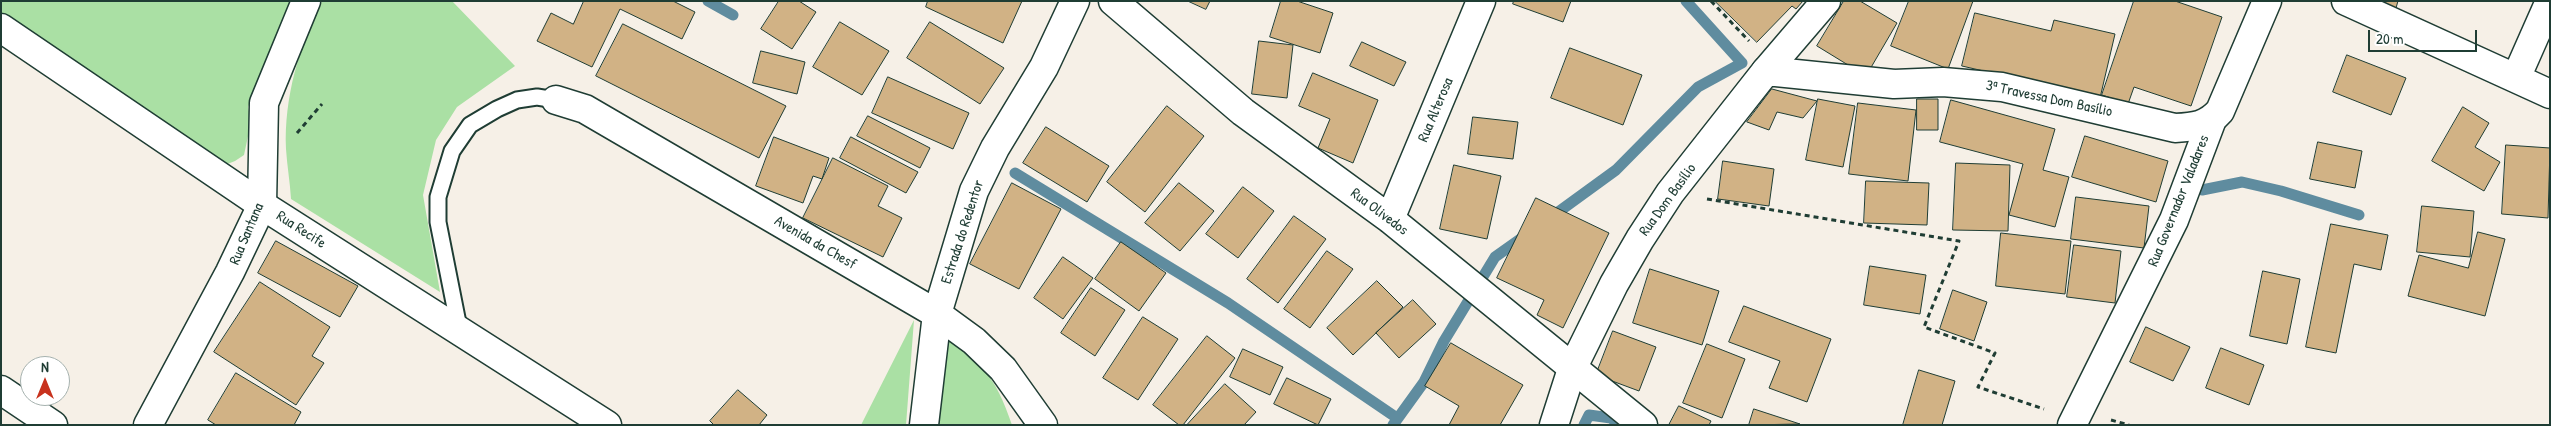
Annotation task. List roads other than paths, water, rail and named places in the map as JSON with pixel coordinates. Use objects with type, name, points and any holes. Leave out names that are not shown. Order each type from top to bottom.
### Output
[{"type":"street","name":"Rua Santana","points":[[148,425],[230,272],[262,205],[264,103],[306,1]]},
{"type":"street","name":"Estrada do Redentor","points":[[924,425],[937,314],[974,191],[995,148],[1044,67],[1075,1]]},
{"type":"street","name":"Rua Olivedos","points":[[1113,1],[1243,112],[1390,219],[1643,425]]},
{"type":"street","name":"Rua Alterosa","points":[[1390,219],[1481,1]]},
{"type":"street","name":"Rua Dom Basílio","points":[[1554,425],[1572,369],[1614,284],[1670,192],[1769,68],[1826,1]]},
{"type":"street","name":"Rua Governador Valadares","points":[[2073,422],[2174,220],[2211,122],[2220,111],[2268,1]]},
{"type":"street","points":[[2346,1],[2550,94]]},
{"type":"street","points":[[2516,78],[2550,1]]},
{"type":"street","name":"Rua Recife","points":[[1,28],[262,205],[607,425]]},
{"type":"street","name":"3ª Travessa Dom Basílio","points":[[1769,68],[1894,84],[1943,82],[2002,86],[2176,128],[2193,127],[2211,122]]},
{"type":"street","name":"Avenida da Chesf","points":[[556,100],[584,109],[937,314],[974,341],[1002,369],[1043,425]]},
{"type":"street","points":[[1,390],[53,425]]},
{"type":"lane","points":[[460,333],[438,222],[438,197],[452,151],[470,126],[497,109],[517,100],[537,97],[556,100]]},
{"type":"waterway","points":[[708,1],[733,15]]},
{"type":"waterway","points":[[1550,218],[1616,170],[1698,87],[1742,63],[1686,1]]},
{"type":"waterway","points":[[1015,173],[1228,303],[1397,418]]},
{"type":"waterway","points":[[2202,190],[2242,182],[2281,191],[2359,215]]},
{"type":"waterway","points":[[1393,425],[1424,382],[1444,341],[1495,257],[1526,235]]},
{"type":"waterway","points":[[1584,425],[1589,415],[1611,418],[1619,425]]}]
